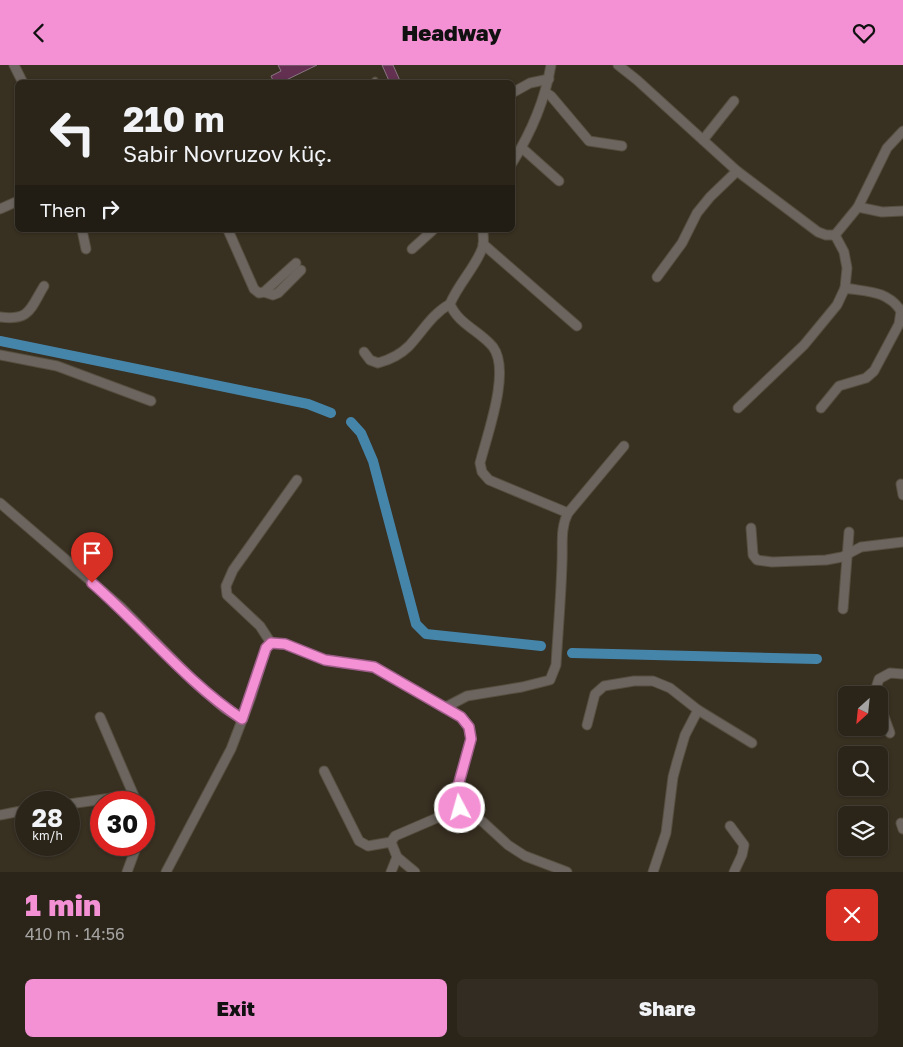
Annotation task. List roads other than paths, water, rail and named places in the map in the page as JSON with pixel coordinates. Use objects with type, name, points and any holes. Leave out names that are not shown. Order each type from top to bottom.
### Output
[{"type":"street","points":[[14,65],[22,80]]},
{"type":"street","points":[[515,158],[522,148],[537,115],[549,79],[551,65]]},
{"type":"street","points":[[618,65],[737,171],[818,231],[826,235],[835,235]]},
{"type":"street","points":[[515,91],[530,83],[549,79]]},
{"type":"street","points":[[545,92],[551,96],[589,141],[622,146]]},
{"type":"street","points":[[703,139],[734,101]]},
{"type":"street","points":[[835,235],[858,207],[887,148],[903,131]]},
{"type":"street","points":[[522,148],[559,181]]},
{"type":"street","points":[[657,277],[682,243],[697,213],[710,197],[737,171]]},
{"type":"street","points":[[0,209],[15,202]]},
{"type":"street","points":[[858,207],[882,212],[903,211]]},
{"type":"street","points":[[82,232],[86,249]]},
{"type":"street","points":[[229,232],[254,289],[259,293],[264,292],[299,266]]},
{"type":"street","points":[[412,249],[431,232]]},
{"type":"street","points":[[364,352],[370,360],[378,363],[389,360],[408,347],[433,317],[450,304],[455,292],[479,254],[483,244],[483,232]]},
{"type":"street","points":[[738,408],[804,345],[837,305],[845,289],[847,268],[844,252],[835,235]]},
{"type":"street","points":[[483,244],[577,326]]},
{"type":"street","points":[[0,317],[15,319],[28,313],[44,286]]},
{"type":"street","points":[[821,408],[839,386],[866,378],[874,371],[899,324],[901,311],[890,298],[884,295],[845,289]]},
{"type":"street","points":[[450,304],[454,313],[493,347],[500,364],[500,385],[480,463],[482,472],[489,480],[568,513]]},
{"type":"street","points":[[0,355],[57,366],[151,401]]},
{"type":"street","points":[[444,708],[467,696],[522,687],[550,680],[556,665],[564,519],[624,445]]},
{"type":"street","points":[[271,643],[260,625],[227,595],[226,587],[233,570],[297,480]]},
{"type":"street","points":[[901,484],[903,495]]},
{"type":"street","points":[[0,503],[122,608],[198,685],[224,708],[242,719]]},
{"type":"street","points":[[750,528],[753,555],[758,561],[826,560],[842,557],[861,547],[903,542]]},
{"type":"street","points":[[844,609],[849,532]]},
{"type":"street","points":[[166,872],[231,749],[266,648],[271,643],[285,644],[325,660],[374,667],[461,717],[469,727],[471,739],[455,797],[460,808],[483,822],[508,845],[525,856],[567,872]]},
{"type":"street","points":[[877,686],[879,679],[890,673],[903,674]]},
{"type":"street","points":[[587,725],[594,694],[604,686],[634,681],[653,681],[670,688],[698,710],[752,743]]},
{"type":"street","points":[[653,872],[666,833],[673,777],[677,762],[685,735],[698,710]]},
{"type":"street","points":[[100,717],[132,791]]},
{"type":"street","points":[[888,728],[890,733]]},
{"type":"street","points":[[324,771],[359,841],[368,847],[391,842],[395,836],[460,808]]},
{"type":"street","points":[[0,815],[15,812]]},
{"type":"street","points":[[730,825],[744,845],[742,855],[734,872]]},
{"type":"street","points":[[391,842],[397,857],[415,872]]},
{"type":"street","points":[[127,872],[133,856]]},
{"type":"street","points":[[391,872],[397,857]]},
{"type":"waterway","points":[[0,341],[308,404],[331,413]]},
{"type":"waterway","points":[[351,422],[361,433],[373,461],[416,624],[426,634],[541,646]]},
{"type":"waterway","points":[[572,653],[817,659]]}]
